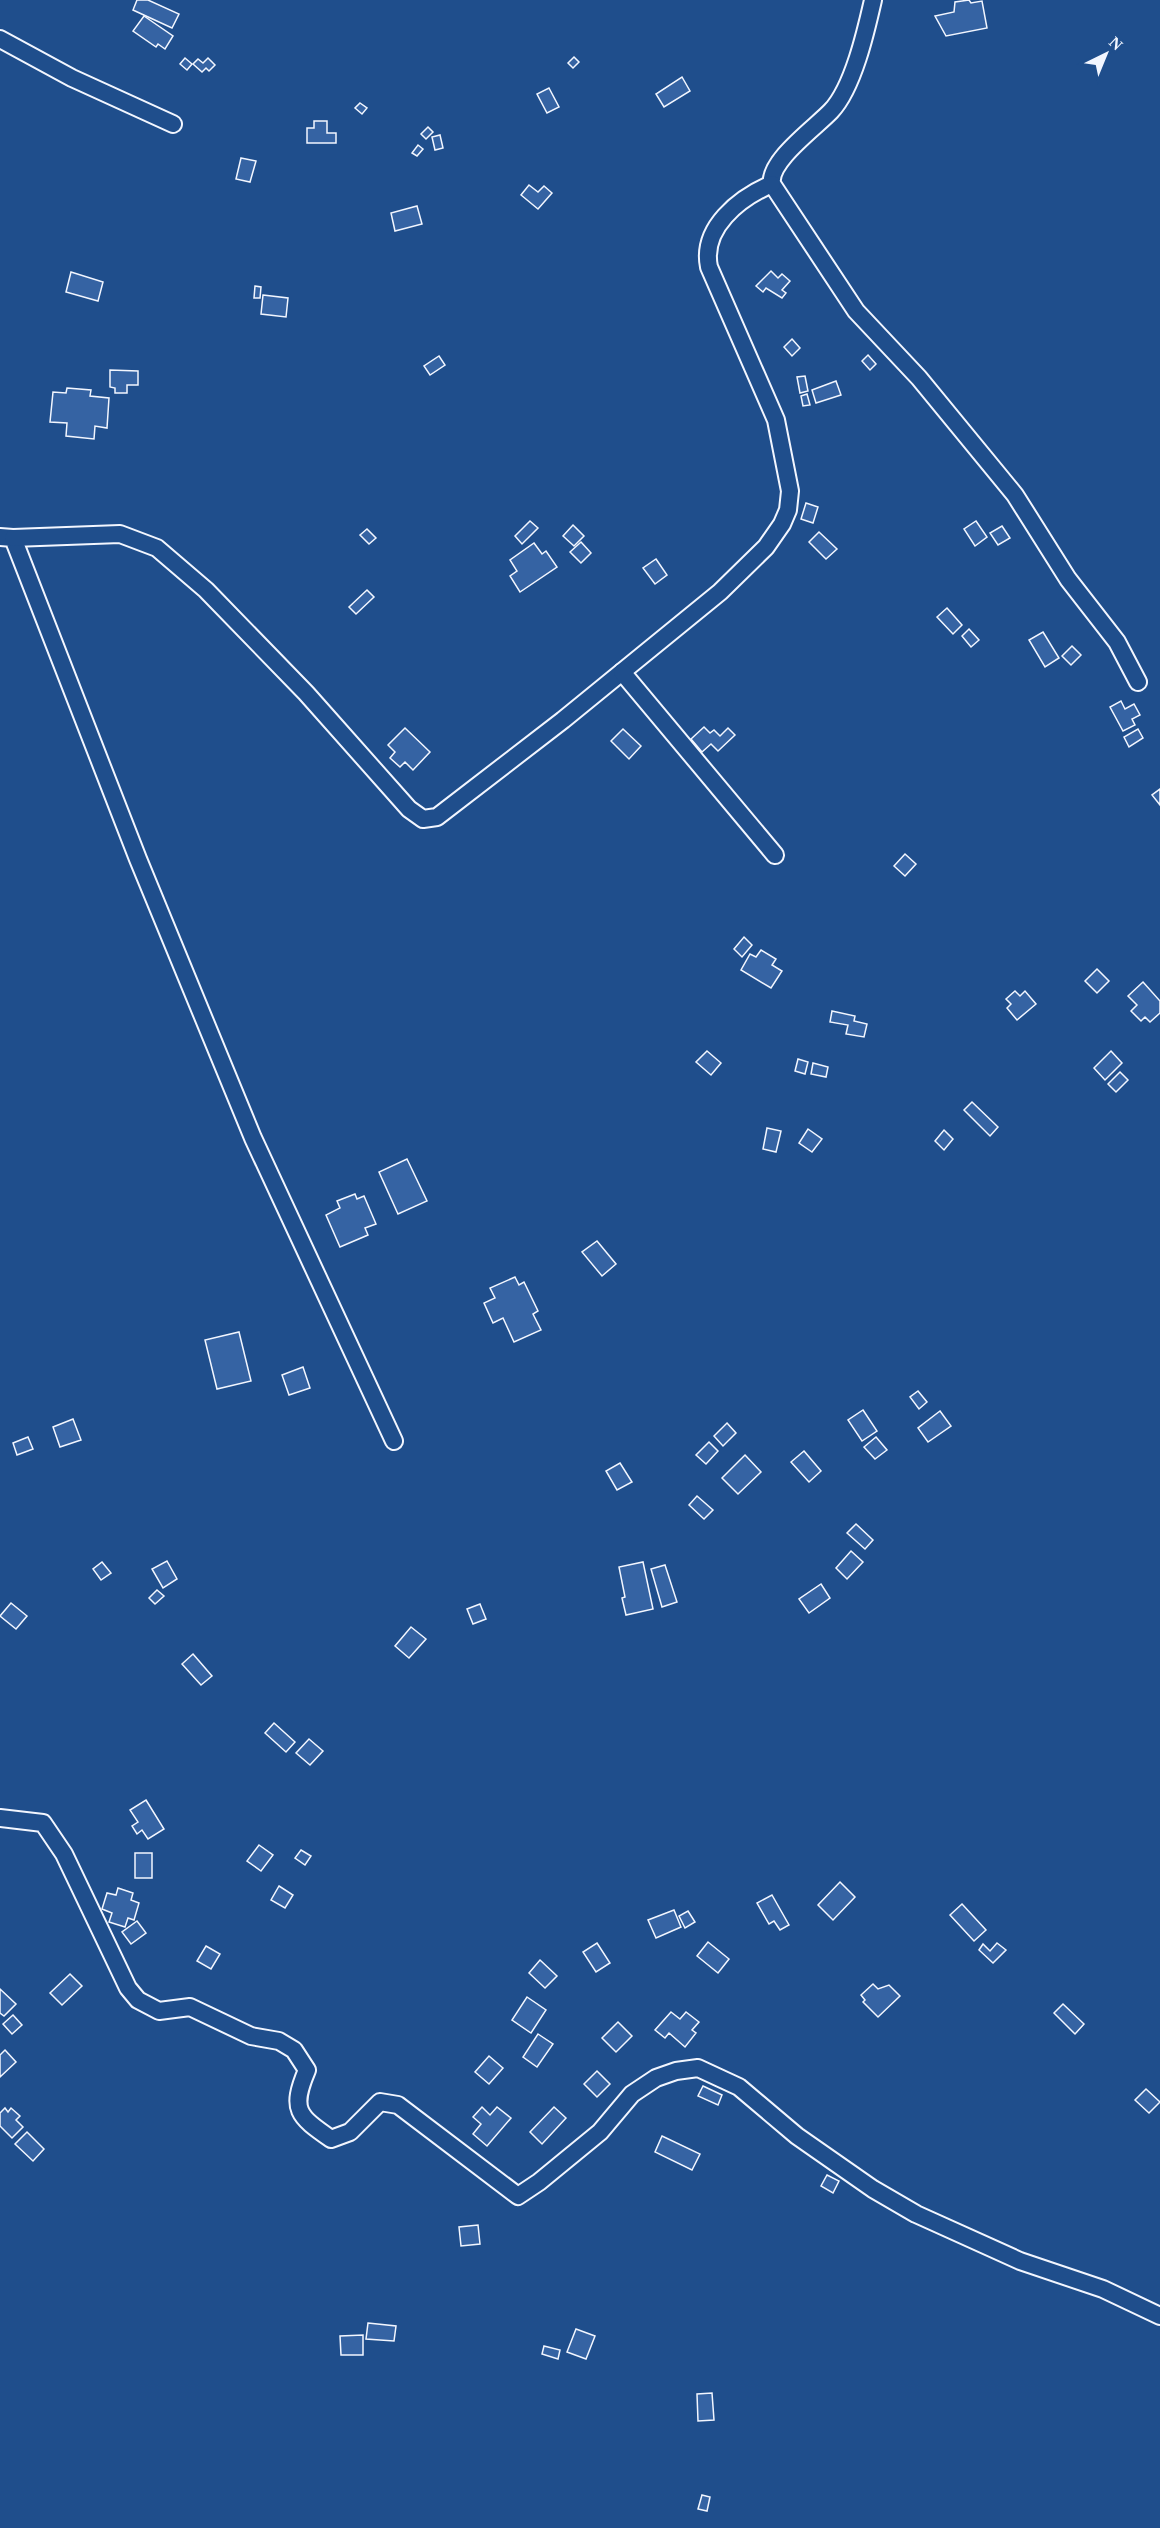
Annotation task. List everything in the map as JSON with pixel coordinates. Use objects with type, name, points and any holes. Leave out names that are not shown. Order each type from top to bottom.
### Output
[{"type":"street","points":[[873,0],[842,95],[832,110],[780,161],[771,176],[772,184],[855,311],[919,378],[1014,495],[1068,579],[1117,642],[1138,682]]},
{"type":"street","points":[[0,39],[72,78],[173,124]]},
{"type":"street","points":[[394,1441],[253,1138],[6,537],[120,534],[157,548],[206,590],[306,693],[409,809],[423,819],[437,817],[457,804],[622,672],[747,567],[766,547],[788,510],[790,491],[776,420],[709,267],[706,255],[707,245],[717,224],[750,196],[772,184]]},
{"type":"street","points":[[622,672],[775,855]]},
{"type":"street","points":[[0,1818],[43,1823],[64,1854],[128,1988],[138,2000],[159,2011],[190,2007],[251,2036],[279,2041],[294,2050],[307,2070],[296,2094],[303,2119],[331,2139],[350,2132],[380,2102],[398,2105],[518,2196],[539,2182],[600,2132],[632,2094],[656,2078],[698,2068],[740,2087],[797,2136],[873,2189],[916,2214],[1020,2261],[1102,2289],[1160,2316]]},
{"type":"building","points":[[137,0],[148,0],[179,14],[172,28],[133,10]]},
{"type":"building","points":[[969,0],[971,3],[982,1],[987,28],[946,36],[935,16],[954,12],[955,2]]},
{"type":"building","points":[[144,16],[173,36],[165,49],[158,44],[156,47],[133,31]]},
{"type":"building","points":[[574,57],[579,62],[573,68],[568,63]]},
{"type":"building","points":[[185,58],[192,64],[187,70],[180,64]]},
{"type":"building","points":[[208,58],[215,65],[209,71],[206,68],[202,72],[193,64],[198,59],[203,63]]},
{"type":"building","points":[[682,77],[690,91],[664,107],[656,94]]},
{"type":"building","points":[[549,88],[559,107],[547,113],[537,94]]},
{"type":"building","points":[[360,103],[367,108],[362,114],[355,108]]},
{"type":"building","points":[[314,121],[327,121],[327,133],[336,133],[336,143],[307,143],[307,128],[314,128]]},
{"type":"building","points":[[428,127],[433,132],[426,139],[421,134]]},
{"type":"building","points":[[440,135],[443,148],[435,150],[432,137]]},
{"type":"building","points":[[418,145],[423,149],[417,156],[412,153]]},
{"type":"building","points":[[241,158],[256,161],[250,182],[236,179]]},
{"type":"building","points":[[529,185],[538,192],[544,186],[552,193],[538,209],[521,195]]},
{"type":"building","points":[[417,206],[422,224],[395,231],[391,213]]},
{"type":"building","points":[[771,271],[778,278],[782,274],[790,281],[782,290],[786,293],[782,298],[766,288],[763,292],[756,286]]},
{"type":"building","points":[[71,272],[103,282],[98,301],[66,292]]},
{"type":"building","points":[[255,286],[261,287],[260,298],[254,298]]},
{"type":"building","points":[[263,295],[288,298],[286,317],[261,314]]},
{"type":"building","points":[[792,339],[800,348],[792,356],[784,347]]},
{"type":"building","points":[[868,355],[876,364],[870,370],[862,361]]},
{"type":"building","points":[[439,356],[445,365],[430,375],[424,366]]},
{"type":"building","points":[[110,370],[138,371],[138,385],[127,385],[127,393],[115,393],[115,388],[110,387]]},
{"type":"building","points":[[805,376],[808,391],[800,393],[797,377]]},
{"type":"building","points":[[836,381],[841,395],[816,403],[812,390]]},
{"type":"building","points":[[67,388],[91,390],[90,396],[109,398],[107,428],[95,426],[94,439],[66,436],[67,423],[50,422],[53,392],[66,393]]},
{"type":"building","points":[[807,394],[810,405],[803,406],[801,396]]},
{"type":"building","points":[[806,503],[818,507],[813,523],[801,519]]},
{"type":"building","points":[[530,521],[538,528],[522,544],[515,536]]},
{"type":"building","points":[[976,521],[987,537],[975,546],[964,529]]},
{"type":"building","points":[[573,525],[584,536],[574,546],[563,536]]},
{"type":"building","points":[[1002,526],[1010,538],[998,545],[990,533]]},
{"type":"building","points":[[367,529],[376,538],[369,544],[360,535]]},
{"type":"building","points":[[819,532],[837,549],[826,559],[809,542]]},
{"type":"building","points":[[581,542],[591,553],[581,563],[570,552]]},
{"type":"building","points":[[534,543],[542,554],[546,551],[557,567],[520,592],[510,576],[517,571],[510,560]]},
{"type":"building","points":[[656,559],[667,575],[655,584],[643,568]]},
{"type":"building","points":[[367,590],[374,597],[356,614],[349,607]]},
{"type":"building","points":[[947,608],[962,625],[953,634],[937,617]]},
{"type":"building","points":[[969,629],[979,640],[971,647],[962,636]]},
{"type":"building","points":[[1043,632],[1059,658],[1045,667],[1029,640]]},
{"type":"building","points":[[1072,646],[1081,655],[1071,665],[1062,656]]},
{"type":"building","points":[[1121,701],[1125,709],[1134,704],[1140,715],[1132,719],[1135,725],[1123,731],[1110,707]]},
{"type":"building","points":[[704,727],[710,733],[714,730],[720,736],[728,728],[735,735],[718,751],[711,744],[702,752],[691,739]]},
{"type":"building","points":[[405,728],[430,752],[413,770],[405,762],[400,767],[390,758],[395,752],[388,745]]},
{"type":"building","points":[[623,729],[641,746],[629,759],[611,741]]},
{"type":"building","points":[[1138,729],[1143,738],[1129,747],[1124,737]]},
{"type":"building","points":[[1160,789],[1160,805],[1152,795]]},
{"type":"building","points":[[905,854],[916,864],[905,876],[894,866]]},
{"type":"building","points":[[744,937],[752,945],[742,957],[734,949]]},
{"type":"building","points":[[761,950],[776,959],[772,965],[782,971],[771,988],[741,970],[750,954],[756,957]]},
{"type":"building","points":[[1097,969],[1109,981],[1097,993],[1085,981]]},
{"type":"building","points":[[1143,982],[1160,1001],[1160,1013],[1150,1022],[1145,1017],[1141,1021],[1131,1011],[1137,1005],[1128,996]]},
{"type":"building","points":[[1015,991],[1020,996],[1025,991],[1036,1004],[1017,1020],[1007,1008],[1011,1004],[1006,999]]},
{"type":"building","points":[[832,1011],[855,1016],[854,1021],[867,1024],[864,1037],[846,1034],[848,1025],[830,1022]]},
{"type":"building","points":[[707,1051],[721,1063],[711,1075],[696,1062]]},
{"type":"building","points":[[1111,1051],[1122,1063],[1105,1080],[1094,1068]]},
{"type":"building","points":[[798,1059],[808,1062],[805,1074],[795,1071]]},
{"type":"building","points":[[813,1063],[828,1067],[826,1077],[811,1074]]},
{"type":"building","points":[[1120,1072],[1128,1080],[1116,1092],[1108,1084]]},
{"type":"building","points":[[972,1102],[998,1127],[990,1136],[964,1110]]},
{"type":"building","points":[[767,1128],[781,1131],[776,1152],[763,1149]]},
{"type":"building","points":[[808,1129],[822,1139],[812,1152],[799,1143]]},
{"type":"building","points":[[944,1130],[953,1139],[944,1150],[935,1141]]},
{"type":"building","points":[[407,1159],[427,1201],[398,1214],[379,1172]]},
{"type":"building","points":[[355,1194],[357,1199],[364,1196],[376,1224],[365,1228],[368,1235],[340,1247],[326,1215],[340,1208],[337,1201]]},
{"type":"building","points":[[597,1241],[616,1264],[602,1276],[582,1252]]},
{"type":"building","points":[[515,1277],[519,1285],[524,1282],[538,1311],[533,1314],[541,1330],[514,1342],[503,1318],[493,1323],[484,1303],[495,1298],[490,1288]]},
{"type":"building","points":[[239,1332],[251,1381],[217,1389],[205,1340]]},
{"type":"building","points":[[303,1367],[310,1388],[289,1395],[282,1375]]},
{"type":"building","points":[[918,1391],[927,1402],[919,1409],[910,1397]]},
{"type":"building","points":[[863,1410],[877,1431],[862,1441],[848,1420]]},
{"type":"building","points":[[940,1411],[951,1426],[928,1442],[918,1428]]},
{"type":"building","points":[[73,1419],[81,1440],[60,1447],[53,1427]]},
{"type":"building","points":[[727,1423],[736,1433],[723,1446],[714,1436]]},
{"type":"building","points":[[28,1437],[33,1449],[17,1455],[13,1443]]},
{"type":"building","points":[[876,1437],[887,1450],[875,1459],[864,1447]]},
{"type":"building","points":[[709,1442],[718,1451],[706,1464],[696,1455]]},
{"type":"building","points":[[804,1451],[821,1471],[809,1482],[791,1462]]},
{"type":"building","points":[[745,1455],[761,1472],[738,1494],[722,1478]]},
{"type":"building","points":[[620,1463],[632,1482],[617,1490],[606,1471]]},
{"type":"building","points":[[697,1496],[713,1510],[704,1519],[689,1505]]},
{"type":"building","points":[[856,1524],[873,1540],[865,1549],[847,1533]]},
{"type":"building","points":[[851,1551],[863,1562],[847,1579],[836,1568]]},
{"type":"building","points":[[167,1561],[177,1579],[163,1588],[152,1569]]},
{"type":"building","points":[[102,1562],[111,1573],[101,1580],[93,1569]]},
{"type":"building","points":[[643,1562],[653,1609],[626,1615],[619,1567]]},
{"type":"building","points":[[665,1565],[677,1602],[662,1607],[651,1569]]},
{"type":"building","points":[[821,1584],[830,1598],[809,1613],[799,1599]]},
{"type":"building","points":[[157,1590],[164,1596],[155,1604],[149,1598]]},
{"type":"building","points":[[11,1603],[27,1616],[16,1629],[0,1616]]},
{"type":"building","points":[[480,1604],[486,1619],[473,1624],[467,1609]]},
{"type":"building","points":[[411,1627],[426,1639],[409,1658],[395,1646]]},
{"type":"building","points":[[193,1654],[212,1676],[201,1685],[182,1664]]},
{"type":"building","points":[[274,1723],[295,1742],[286,1752],[265,1733]]},
{"type":"building","points":[[309,1739],[323,1751],[310,1765],[296,1753]]},
{"type":"building","points":[[146,1800],[164,1829],[148,1839],[142,1830],[137,1834],[132,1826],[138,1822],[130,1810]]},
{"type":"building","points":[[259,1845],[273,1855],[261,1871],[247,1861]]},
{"type":"building","points":[[301,1850],[311,1856],[305,1865],[295,1858]]},
{"type":"building","points":[[135,1853],[152,1853],[152,1878],[135,1878]]},
{"type":"building","points":[[840,1882],[855,1897],[833,1920],[818,1905]]},
{"type":"building","points":[[279,1886],[293,1895],[285,1908],[271,1900]]},
{"type":"building","points":[[118,1888],[133,1893],[131,1900],[139,1903],[134,1920],[128,1918],[125,1927],[109,1922],[112,1913],[102,1909],[107,1893],[116,1895]]},
{"type":"building","points":[[772,1895],[789,1925],[780,1930],[774,1921],[769,1924],[757,1903]]},
{"type":"building","points":[[962,1904],[986,1930],[974,1941],[950,1915]]},
{"type":"building","points":[[674,1910],[681,1927],[656,1938],[648,1920]]},
{"type":"building","points":[[688,1911],[695,1922],[685,1928],[679,1916]]},
{"type":"building","points":[[137,1921],[146,1933],[131,1944],[122,1932]]},
{"type":"building","points":[[708,1942],[729,1959],[718,1973],[697,1956]]},
{"type":"building","points":[[597,1943],[610,1963],[596,1972],[583,1952]]},
{"type":"building","points":[[997,1943],[1006,1950],[993,1963],[979,1950],[983,1944],[990,1951]]},
{"type":"building","points":[[206,1946],[220,1954],[211,1969],[197,1961]]},
{"type":"building","points":[[540,1960],[557,1976],[545,1988],[529,1973]]},
{"type":"building","points":[[70,1974],[82,1986],[62,2005],[50,1993]]},
{"type":"building","points":[[873,1984],[878,1989],[889,1985],[900,1996],[878,2017],[863,2002],[865,2000],[861,1995]]},
{"type":"building","points":[[0,1989],[16,2004],[4,2016],[0,2013]]},
{"type":"building","points":[[527,1997],[546,2010],[531,2033],[512,2020]]},
{"type":"building","points":[[1063,2004],[1084,2024],[1075,2034],[1054,2013]]},
{"type":"building","points":[[671,2012],[680,2019],[686,2012],[699,2022],[692,2030],[696,2033],[685,2047],[669,2033],[665,2038],[655,2030]]},
{"type":"building","points":[[13,2015],[22,2025],[12,2034],[3,2024]]},
{"type":"building","points":[[618,2022],[632,2036],[616,2052],[602,2038]]},
{"type":"building","points":[[538,2034],[553,2044],[537,2067],[523,2057]]},
{"type":"building","points":[[5,2050],[16,2062],[0,2077],[0,2055]]},
{"type":"building","points":[[489,2056],[503,2068],[489,2084],[475,2072]]},
{"type":"building","points":[[597,2071],[610,2084],[597,2097],[584,2084]]},
{"type":"building","points":[[703,2086],[722,2095],[718,2105],[698,2096]]},
{"type":"building","points":[[1146,2089],[1160,2102],[1149,2113],[1135,2100]]},
{"type":"building","points":[[482,2107],[490,2115],[497,2107],[511,2118],[487,2146],[473,2134],[481,2124],[473,2117]]},
{"type":"building","points":[[554,2107],[566,2118],[542,2144],[530,2132]]},
{"type":"building","points":[[5,2108],[8,2112],[11,2108],[20,2116],[16,2120],[23,2127],[12,2138],[0,2126],[0,2113]]},
{"type":"building","points":[[27,2132],[44,2149],[33,2161],[15,2144]]},
{"type":"building","points":[[662,2136],[700,2154],[692,2170],[655,2152]]},
{"type":"building","points":[[827,2175],[839,2181],[833,2193],[821,2186]]},
{"type":"building","points":[[478,2225],[480,2244],[461,2246],[459,2227]]},
{"type":"building","points":[[368,2323],[396,2326],[394,2341],[366,2339]]},
{"type":"building","points":[[576,2329],[595,2336],[586,2359],[567,2352]]},
{"type":"building","points":[[363,2335],[363,2355],[341,2355],[340,2336]]},
{"type":"building","points":[[544,2346],[560,2350],[558,2359],[542,2354]]},
{"type":"building","points":[[712,2393],[714,2420],[698,2421],[697,2394]]},
{"type":"building","points":[[702,2495],[710,2497],[707,2511],[698,2509]]}]
